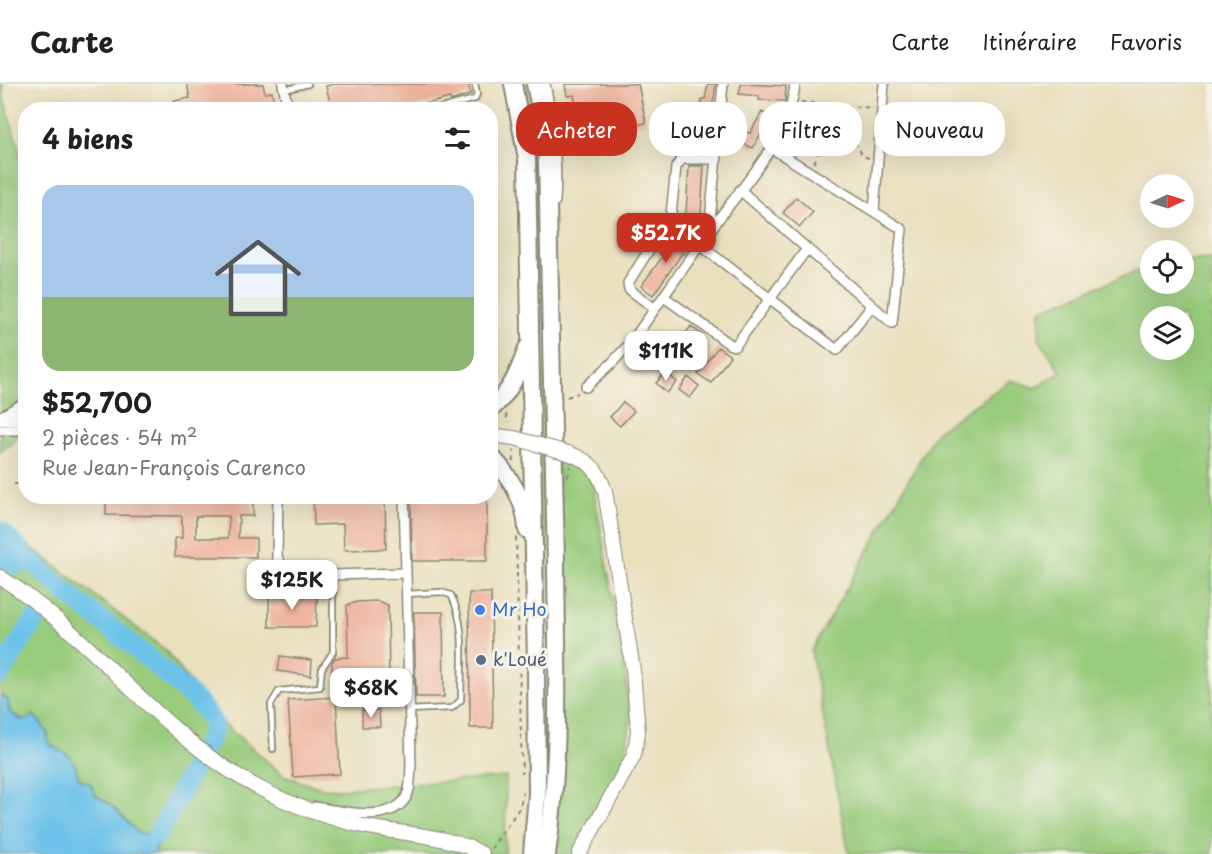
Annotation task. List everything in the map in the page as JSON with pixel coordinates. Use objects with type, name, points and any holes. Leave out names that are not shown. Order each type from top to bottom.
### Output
[{"type":"highway","points":[[513,84],[527,159],[537,794],[532,854]]},
{"type":"highway","points":[[535,84],[545,131],[550,261],[557,705],[557,761],[547,854]]},
{"type":"highway","points":[[498,402],[518,375],[531,339]]},
{"type":"highway","points":[[498,463],[516,489],[526,519],[529,600],[536,666]]},
{"type":"main road","points":[[2,424],[18,427]]},
{"type":"main road","points":[[498,436],[514,438],[568,453],[585,461],[600,475],[605,491],[633,670],[638,732],[634,755],[596,831],[579,854]]},
{"type":"main road","points":[[0,577],[25,593],[60,621],[175,729],[244,780],[328,817],[436,839],[473,848],[482,854]]},
{"type":"street","points":[[545,84],[554,125],[557,175],[550,261]]},
{"type":"street","points":[[710,231],[723,84]]},
{"type":"street","points":[[793,101],[795,84]]},
{"type":"street","points":[[883,102],[884,84]]},
{"type":"street","points":[[283,87],[286,102]]},
{"type":"street","points":[[586,387],[632,341],[765,156]]},
{"type":"street","points":[[740,190],[892,323],[902,229],[785,156]]},
{"type":"street","points":[[874,211],[878,156]]},
{"type":"street","points":[[655,309],[628,289],[628,283],[667,225],[671,215],[676,166],[682,159],[717,159]]},
{"type":"street","points":[[700,245],[837,350],[872,306]]},
{"type":"street","points":[[664,297],[735,346],[807,249]]},
{"type":"street","points":[[2,424],[18,409]]},
{"type":"street","points":[[278,504],[277,556],[283,568],[293,576],[405,573]]},
{"type":"street","points":[[292,803],[348,813],[373,814],[382,813],[397,806],[408,793],[410,779],[404,504]]},
{"type":"lane","points":[[283,87],[308,84]]},
{"type":"lane","points":[[464,102],[475,99],[477,94],[475,84]]},
{"type":"lane","points":[[273,749],[271,704],[279,691],[320,687],[322,668],[333,652],[333,576]]},
{"type":"lane","points":[[406,594],[441,592],[451,596],[458,609],[461,633],[461,700],[452,708],[408,710]]},
{"type":"path","points":[[793,101],[805,102]]},
{"type":"path","points":[[862,154],[878,159]]},
{"type":"path","points":[[810,172],[817,156]]},
{"type":"path","points":[[498,405],[505,407],[508,423]]},
{"type":"path","points":[[511,480],[514,438]]},
{"type":"path","points":[[516,536],[522,780]]},
{"type":"path","points":[[488,854],[515,816],[520,807],[523,792]]},
{"type":"green space","points":[[0,84],[3,84],[3,95],[18,146],[18,438],[0,452]]},
{"type":"green space","points":[[517,84],[528,84],[531,102],[518,102]]},
{"type":"green space","points":[[519,156],[539,156],[541,169],[550,702],[550,756],[542,836]]},
{"type":"green space","points":[[1212,259],[1212,854],[849,854],[811,651],[936,432],[1011,380],[1036,388],[1061,372],[1039,339],[1040,310],[1140,270],[1140,294],[1194,294],[1194,260]]},
{"type":"green space","points":[[558,457],[578,468],[593,485],[621,645],[631,720],[624,761],[571,854],[552,854]]},
{"type":"green space","points":[[0,523],[164,649],[225,725],[283,775],[323,788],[341,789],[506,777],[505,854],[156,854],[157,846],[151,832],[138,833],[111,805],[94,794],[91,784],[79,779],[71,758],[48,742],[48,732],[9,711],[8,700],[0,695]]},
{"type":"water","points":[[0,695],[8,700],[9,711],[19,719],[27,720],[34,715],[46,730],[48,742],[71,758],[79,779],[91,784],[94,794],[111,805],[138,833],[151,832],[157,836],[156,854],[0,854]]},
{"type":"building","points":[[187,84],[263,84],[265,93],[272,92],[274,101],[174,101],[190,98]]},
{"type":"building","points":[[334,84],[468,84],[471,94],[451,101],[450,98],[434,102],[330,102],[326,86]]},
{"type":"building","points":[[565,84],[638,84],[646,123],[637,125],[637,102],[575,102],[574,95],[567,96]]},
{"type":"building","points":[[708,84],[716,84],[713,102],[702,102],[702,99],[705,99]]},
{"type":"building","points":[[741,84],[786,86],[785,101],[759,100],[759,96],[739,94]]},
{"type":"building","points":[[759,117],[759,137],[753,148],[747,146],[747,132],[750,133]]},
{"type":"building","points":[[689,166],[704,166],[700,229],[685,228]]},
{"type":"building","points":[[796,197],[813,212],[800,227],[783,213]]},
{"type":"building","points":[[680,233],[691,241],[653,295],[641,286]]},
{"type":"building","points":[[691,326],[702,335],[682,362],[671,353]]},
{"type":"building","points":[[718,347],[730,356],[711,383],[698,374]]},
{"type":"building","points":[[666,372],[677,382],[667,393],[656,383]]},
{"type":"building","points":[[688,377],[699,386],[690,398],[679,390]]},
{"type":"building","points":[[623,402],[634,411],[620,426],[610,417]]},
{"type":"building","points":[[106,504],[253,504],[253,516],[239,516],[238,538],[256,538],[256,557],[175,557],[175,538],[182,538],[182,516],[106,515]],"holes":[[[196,516],[229,516],[228,538],[196,538]]]},
{"type":"building","points":[[313,504],[385,504],[386,549],[344,550],[343,524],[314,525]]},
{"type":"building","points":[[411,504],[487,504],[487,561],[412,561]]},
{"type":"building","name":"k'Loué","points":[[469,593],[491,593],[493,728],[470,728]]},
{"type":"building","points":[[269,595],[317,597],[316,627],[269,627]]},
{"type":"building","points":[[378,601],[388,605],[389,684],[348,684],[348,674],[332,675],[332,662],[335,658],[348,657],[347,605]]},
{"type":"building","points":[[414,612],[443,612],[444,697],[416,697]]},
{"type":"building","points":[[280,656],[312,660],[311,676],[278,671]]},
{"type":"building","points":[[336,697],[340,774],[293,777],[288,700]]},
{"type":"building","points":[[362,710],[379,710],[380,727],[362,727]]},
{"type":"waterway","points":[[0,531],[60,587],[191,696],[206,712],[213,724],[212,733],[206,745]]},
{"type":"waterway","points":[[0,557],[16,565],[31,560]]},
{"type":"waterway","points":[[0,675],[40,613]]},
{"type":"waterway","points":[[157,836],[199,757]]},
{"type":"place","name":"Mr Ho","points":[[480,610]]},
{"type":"place","name":"k'Loué","points":[[481,660]]}]
